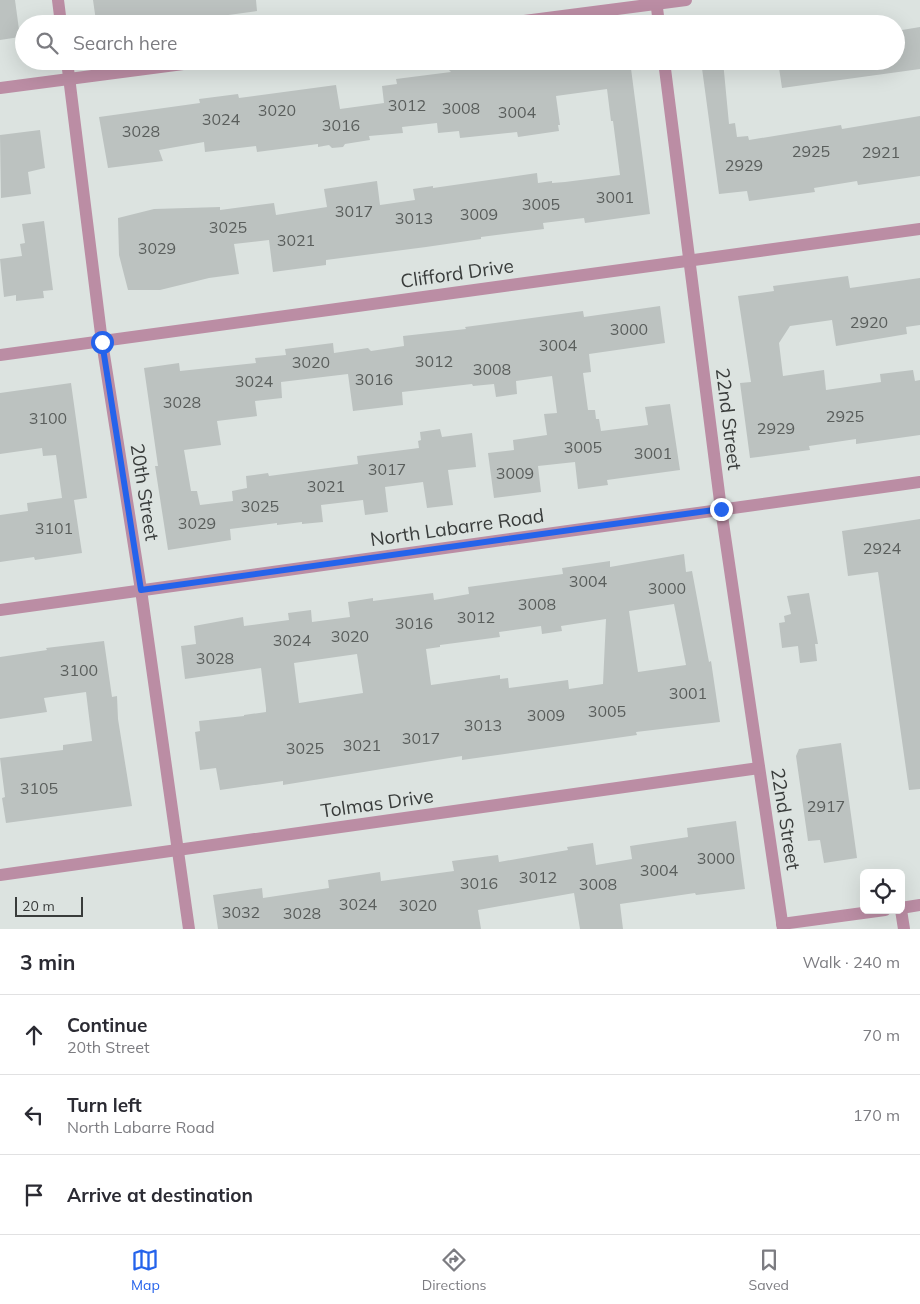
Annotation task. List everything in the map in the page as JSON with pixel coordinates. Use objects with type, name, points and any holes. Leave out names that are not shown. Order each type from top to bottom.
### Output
[{"type":"street","points":[[58,0],[60,15]]},
{"type":"street","points":[[564,15],[656,2],[686,0]]},
{"type":"street","points":[[656,2],[658,15]]},
{"type":"street","name":"20th Street","points":[[68,70],[102,342],[141,590],[189,929]]},
{"type":"street","points":[[0,88],[138,70]]},
{"type":"street","name":"22nd Street","points":[[665,70],[721,509],[783,927]]},
{"type":"street","name":"Clifford Drive","points":[[0,356],[920,229]]},
{"type":"street","name":"North Labarre Road","points":[[0,610],[920,482]]},
{"type":"street","name":"Tolmas Drive","points":[[0,875],[759,768]]},
{"type":"street","points":[[905,908],[920,905]]},
{"type":"street","points":[[783,927],[861,914]]},
{"type":"street","points":[[902,914],[904,929]]},
{"type":"building","points":[[0,0],[15,0],[17,15],[15,15],[15,38],[0,40]]},
{"type":"building","points":[[93,0],[256,0],[257,11],[228,15],[95,15]]},
{"type":"building","points":[[920,27],[920,69],[782,88],[779,70],[905,70],[905,30]]},
{"type":"building","points":[[449,70],[631,70],[650,214],[585,223],[584,218],[543,223],[544,229],[326,260],[326,265],[273,272],[269,240],[234,244],[239,274],[209,278],[160,290],[128,290],[119,255],[118,218],[154,209],[220,207],[220,210],[274,203],[276,215],[327,207],[324,189],[377,181],[380,205],[415,200],[413,189],[433,186],[433,188],[537,173],[538,183],[565,182],[620,175],[607,89],[556,96],[560,125],[558,125],[559,131],[518,137],[517,132],[460,138],[459,131],[438,133],[437,123],[402,127],[403,133],[369,136],[370,140],[332,148],[329,145],[318,147],[318,144],[257,152],[256,146],[205,152],[204,142],[159,150],[163,161],[108,168],[99,117],[200,103],[199,99],[238,94],[239,98],[336,85],[340,109],[384,103],[382,86],[397,84],[396,79],[451,72]]},
{"type":"building","points":[[702,70],[724,70],[729,124],[735,123],[737,137],[748,136],[749,140],[841,125],[842,129],[920,116],[920,176],[858,185],[857,181],[814,188],[815,192],[749,201],[747,191],[719,194]]},
{"type":"building","points":[[40,130],[45,168],[28,172],[31,194],[1,198],[0,135]]},
{"type":"building","points":[[44,221],[53,290],[43,291],[44,298],[16,301],[16,295],[4,297],[0,259],[22,256],[20,244],[25,243],[22,224]]},
{"type":"building","points":[[848,276],[850,288],[920,278],[920,325],[906,327],[907,334],[836,346],[832,320],[790,326],[779,343],[783,376],[824,370],[826,390],[881,382],[880,374],[913,370],[915,381],[920,380],[920,435],[856,444],[856,439],[809,446],[810,450],[750,458],[740,383],[751,382],[738,296],[774,291],[773,286]]},
{"type":"building","points":[[660,306],[665,343],[589,354],[591,372],[583,373],[588,410],[595,410],[596,419],[599,419],[601,431],[648,425],[645,407],[670,404],[680,470],[607,480],[608,485],[578,489],[575,462],[538,466],[541,492],[494,498],[488,453],[514,450],[513,440],[547,435],[544,414],[557,413],[552,376],[516,381],[517,394],[496,397],[494,384],[473,386],[472,384],[402,392],[403,405],[353,411],[348,374],[281,382],[282,398],[255,401],[257,416],[217,421],[221,445],[184,450],[191,491],[197,491],[200,505],[233,501],[232,491],[247,488],[246,476],[268,473],[269,476],[358,464],[357,456],[419,448],[420,432],[440,429],[442,437],[472,433],[476,467],[448,470],[453,505],[427,508],[423,482],[385,487],[388,512],[365,515],[363,500],[321,505],[323,522],[277,525],[277,523],[230,529],[231,540],[168,550],[155,466],[158,466],[144,368],[179,363],[180,371],[256,363],[255,358],[286,355],[285,349],[333,343],[334,353],[368,348],[371,351],[404,346],[403,336],[466,329],[465,327],[583,311],[584,317]]},
{"type":"building","points":[[71,383],[87,498],[74,500],[82,553],[35,560],[34,557],[0,562],[0,515],[28,511],[27,503],[62,498],[56,455],[43,456],[42,448],[0,454],[0,393]]},
{"type":"building","points":[[920,519],[920,789],[909,790],[878,572],[848,576],[842,531]]},
{"type":"building","points":[[684,554],[686,572],[692,571],[709,662],[711,661],[720,722],[636,732],[637,735],[462,760],[462,756],[283,785],[283,781],[220,790],[216,768],[200,770],[195,732],[200,731],[199,721],[266,712],[266,708],[261,668],[185,679],[181,646],[196,644],[194,626],[243,617],[244,626],[289,620],[288,613],[311,610],[312,622],[350,617],[348,602],[373,598],[373,601],[433,593],[434,600],[469,594],[468,587],[563,574],[562,568],[610,561],[610,567]],"holes":[[[674,604],[686,665],[638,672],[629,611]],[[606,619],[603,684],[569,689],[568,680],[509,688],[508,678],[500,679],[500,675],[431,685],[426,649],[440,647],[440,645],[500,637],[499,632],[541,626],[542,634],[562,631],[561,626]],[[357,654],[363,693],[299,703],[294,663]]]},
{"type":"building","points":[[809,593],[818,644],[815,644],[817,661],[800,663],[798,646],[782,648],[779,623],[785,622],[784,616],[791,614],[787,596]]},
{"type":"building","points":[[104,641],[112,697],[117,696],[118,719],[132,806],[6,823],[2,798],[5,797],[0,758],[63,750],[63,745],[92,741],[86,692],[44,698],[47,712],[0,719],[0,657],[47,650],[46,648]]},
{"type":"building","points":[[841,743],[857,858],[824,863],[820,840],[808,841],[796,756],[799,749]]},
{"type":"building","points":[[736,821],[745,889],[696,895],[695,893],[620,904],[623,929],[580,929],[574,893],[478,910],[481,929],[218,929],[213,895],[262,888],[263,898],[329,888],[328,880],[380,872],[381,881],[454,871],[452,861],[498,855],[499,862],[568,850],[567,847],[593,843],[596,865],[632,859],[630,846],[688,837],[687,828]]},
{"type":"route","points":[[102,342],[141,590],[721,509]]}]
